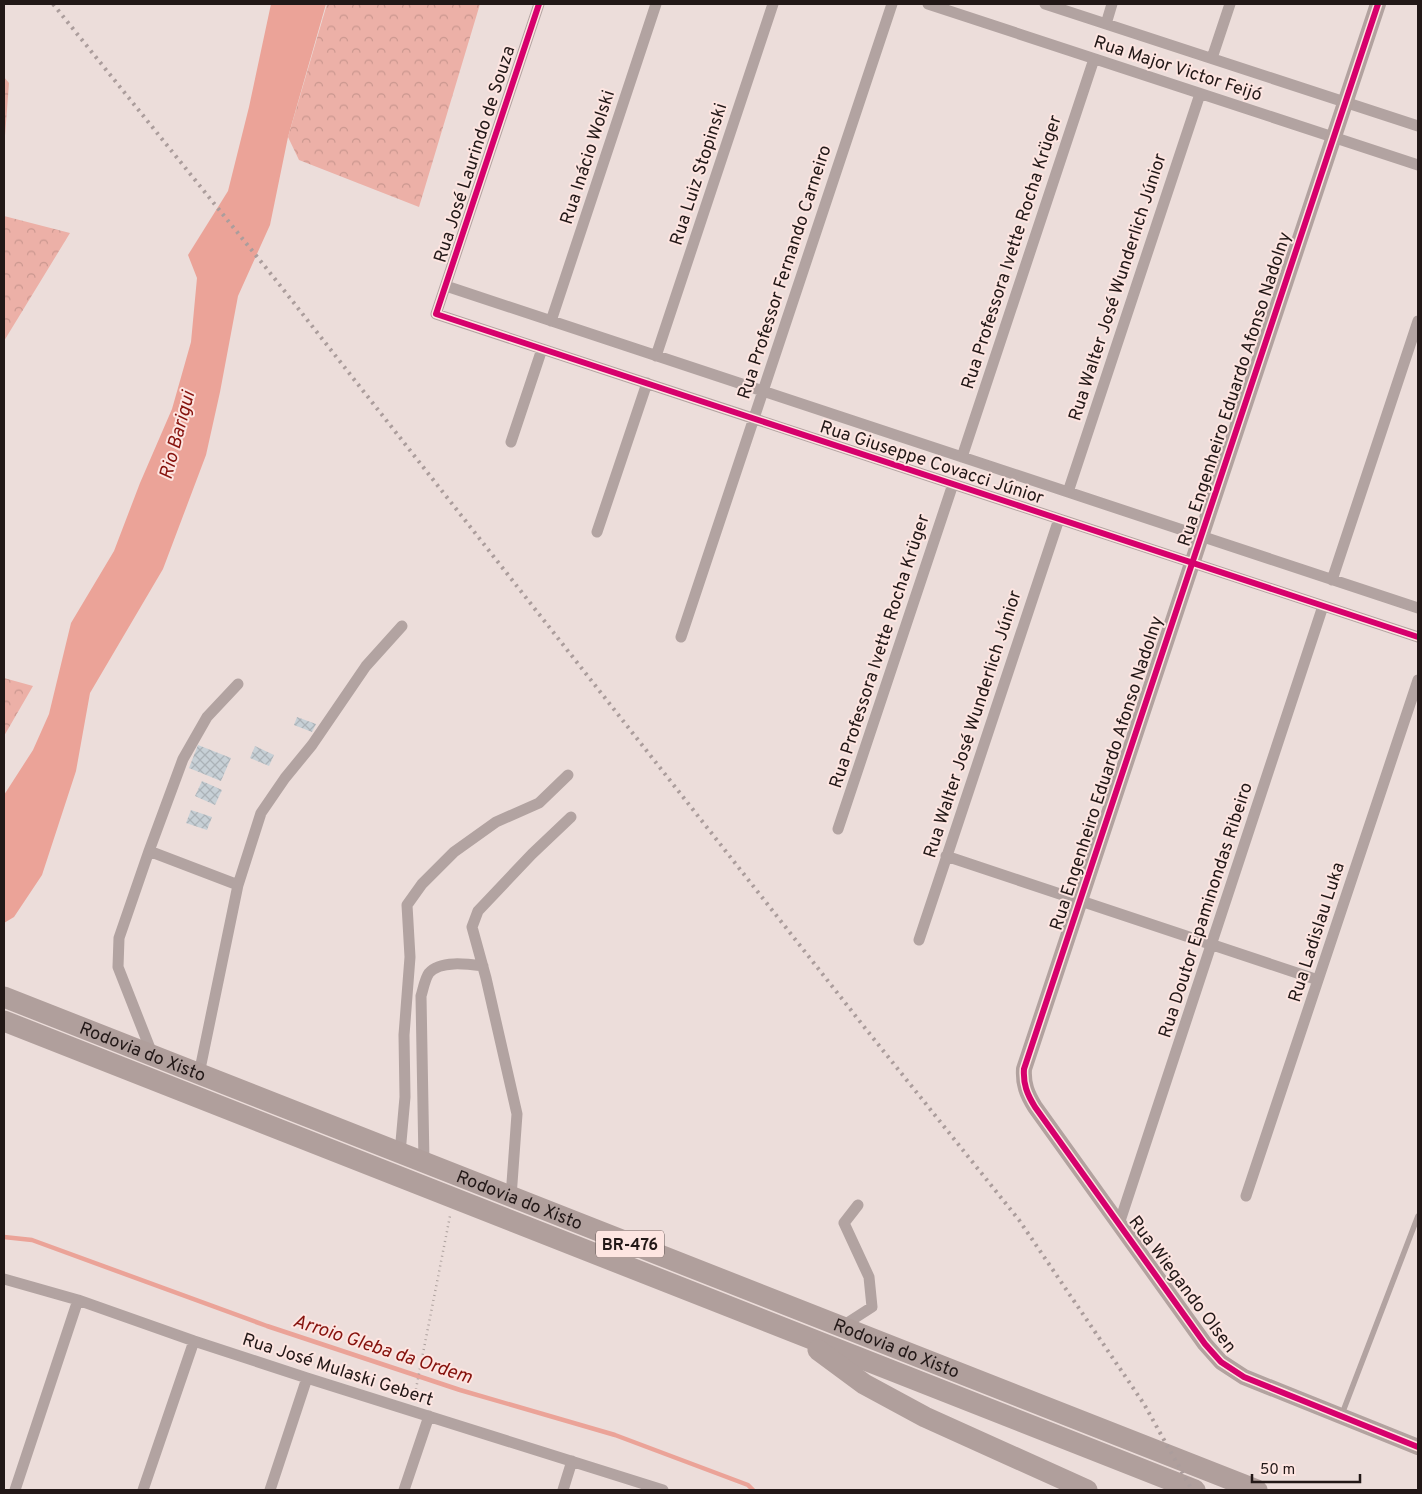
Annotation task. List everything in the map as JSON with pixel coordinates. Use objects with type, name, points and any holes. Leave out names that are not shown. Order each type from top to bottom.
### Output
[{"type":"highway","name":"Rodovia do Xisto","points":[[4,997],[1257,1490]]},
{"type":"highway","name":"Rodovia do Xisto","points":[[4,1021],[793,1332],[1166,1486],[1195,1490]]},
{"type":"highway","points":[[793,1332],[864,1384],[908,1408],[1087,1490]]},
{"type":"street","name":"Rua José Laurindo de Souza","points":[[436,314],[540,4]]},
{"type":"street","name":"Rua Inácio Wolski","points":[[551,321],[656,4]]},
{"type":"street","name":"Rua Luiz Stopinski","points":[[656,356],[773,4]]},
{"type":"street","name":"Rua Professor Fernando Carneiro","points":[[681,637],[892,4]]},
{"type":"street","name":"Rua Major Victor Feijó","points":[[928,4],[1418,165]]},
{"type":"street","name":"Rua Major Victor Feijó","points":[[1045,4],[1418,126]]},
{"type":"street","points":[[1106,24],[1112,4]]},
{"type":"street","points":[[1212,58],[1230,4]]},
{"type":"street","name":"Rua Engenheiro Eduardo Afonso Nadolny","points":[[1024,1069],[1378,4]]},
{"type":"street","name":"Rua Professora Ivette Rocha Krüger","points":[[962,457],[1094,59]]},
{"type":"street","name":"Rua Walter José Wunderlich Júnior","points":[[1068,492],[1200,94]]},
{"type":"street","name":"Rua Giuseppe Covacci Júnior","points":[[446,286],[1418,608]]},
{"type":"street","name":"Rua Giuseppe Covacci Júnior","points":[[436,314],[1418,638]]},
{"type":"street","points":[[1332,580],[1418,321]]},
{"type":"street","points":[[511,442],[542,349]]},
{"type":"street","points":[[597,532],[647,383]]},
{"type":"street","name":"Rua Professora Ivette Rocha Krüger","points":[[838,829],[952,484]]},
{"type":"street","name":"Rua Walter José Wunderlich Júnior","points":[[919,940],[1059,519]]},
{"type":"street","name":"Rua Doutor Epaminondas Ribeiro","points":[[1119,1224],[1324,606]]},
{"type":"street","points":[[199,1074],[238,886],[261,813],[284,778],[312,744],[366,666],[402,626]]},
{"type":"street","name":"Rua Ladislau Luka","points":[[1246,1196],[1418,680]]},
{"type":"street","points":[[153,1056],[118,967],[119,938],[183,759],[207,717],[238,684]]},
{"type":"street","points":[[400,1153],[405,1097],[404,1035],[410,957],[407,905],[422,884],[454,852],[496,822],[539,803],[568,775]]},
{"type":"street","points":[[511,1197],[517,1114],[483,966],[472,927],[478,910],[571,817]]},
{"type":"street","points":[[149,851],[238,886]]},
{"type":"street","points":[[946,856],[1318,980]]},
{"type":"street","points":[[424,1162],[421,996],[429,973],[438,967],[455,963],[483,966]]},
{"type":"street","name":"Rua Wiegando Olsen","points":[[1024,1069],[1024,1084],[1029,1098],[1205,1344],[1221,1362],[1244,1378],[1418,1447]]},
{"type":"street","points":[[841,1326],[872,1307],[870,1277],[844,1223],[858,1205]]},
{"type":"street","name":"Rua José Mulaski Gebert","points":[[4,1279],[78,1300],[194,1342],[663,1490]]},
{"type":"street","points":[[15,1490],[78,1300]]},
{"type":"street","points":[[143,1490],[194,1342]]},
{"type":"street","points":[[270,1490],[307,1378]]},
{"type":"street","points":[[404,1490],[429,1416]]},
{"type":"street","points":[[563,1490],[572,1461]]},
{"type":"lane","points":[[1341,1416],[1418,1216]]},
{"type":"path","points":[[413,1401],[453,1198]]},
{"type":"green space","points":[[327,4],[480,4],[419,207],[299,160],[288,137]]},
{"type":"green space","points":[[4,77],[9,83],[4,149]]},
{"type":"green space","points":[[4,216],[70,233],[4,341]]},
{"type":"green space","points":[[4,678],[33,686],[4,736]]},
{"type":"water","name":"Rio Barigui","points":[[271,4],[326,4],[288,137],[270,225],[238,296],[206,455],[163,569],[90,693],[76,771],[42,875],[14,917],[4,923],[4,795],[33,750],[49,714],[71,623],[114,551],[140,483],[172,409],[191,342],[197,278],[188,255],[228,191],[249,107]]},
{"type":"building","points":[[297,717],[316,724],[312,732],[294,725]]},
{"type":"building","points":[[198,745],[231,758],[221,781],[189,768]]},
{"type":"building","points":[[255,746],[274,755],[269,766],[250,758]]},
{"type":"building","points":[[202,781],[222,790],[215,805],[195,796]]},
{"type":"building","points":[[191,810],[212,817],[207,830],[186,823]]},
{"type":"waterway","name":"Arroio Gleba da Ordem","points":[[4,1237],[32,1240],[267,1326],[460,1390],[615,1435],[748,1485],[753,1490]]},
{"type":"railway","points":[[53,4],[275,279],[865,1028],[1019,1220],[1144,1404],[1192,1490]]},
{"type":"cycle path","points":[[539,4],[436,314],[1418,637]]},
{"type":"cycle path","points":[[1378,4],[1024,1069],[1024,1079],[1026,1089],[1035,1107],[1205,1344],[1221,1362],[1244,1377],[1418,1447]]}]
